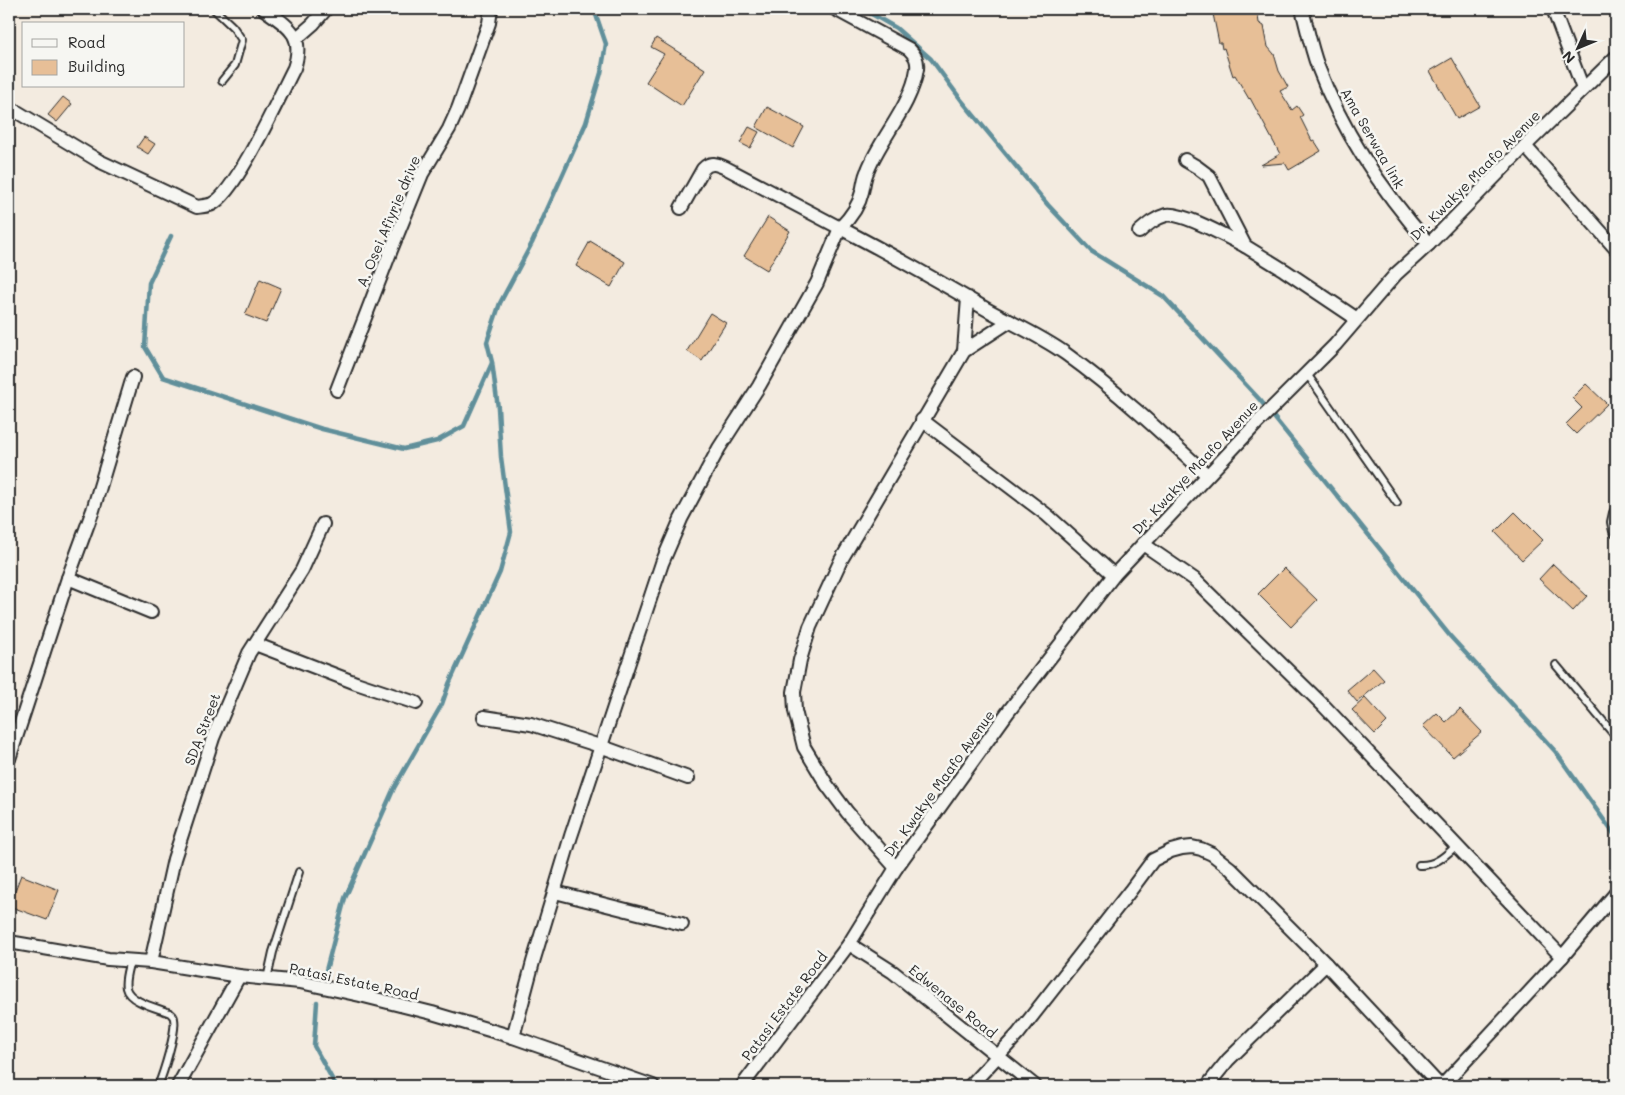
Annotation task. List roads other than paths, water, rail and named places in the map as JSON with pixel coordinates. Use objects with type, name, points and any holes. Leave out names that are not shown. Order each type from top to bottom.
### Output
[{"type":"street","points":[[9,107],[99,161],[153,187],[197,207],[213,204],[229,188],[240,172],[294,68],[298,54],[297,38],[279,20],[264,9]]},
{"type":"street","points":[[297,38],[326,9]]},
{"type":"street","name":"A. Osei Afiyrie drive","points":[[338,390],[422,174],[449,129],[458,109],[488,23],[491,9]]},
{"type":"street","points":[[513,1037],[533,962],[571,836],[662,563],[681,518],[719,448],[759,386],[785,337],[805,306],[840,228],[857,206],[862,194],[867,170],[907,98],[917,70],[917,61],[913,52],[835,9]]},
{"type":"street","name":"Ama Serwaa link","points":[[1302,9],[1318,66],[1346,127],[1366,162],[1393,201],[1429,244]]},
{"type":"street","points":[[1553,9],[1583,89]]},
{"type":"street","name":"Dr. Kwakye Maafo Avenue","points":[[849,944],[896,868],[1008,712],[1114,575],[1207,475],[1335,345],[1396,274],[1429,244],[1616,57]]},
{"type":"street","points":[[1525,146],[1616,249]]},
{"type":"street","points":[[1185,160],[1209,176],[1245,246]]},
{"type":"street","points":[[681,208],[707,165],[712,163],[726,168],[891,254],[1033,333],[1072,359],[1156,427],[1207,475]]},
{"type":"street","points":[[1139,232],[1159,218],[1174,214],[1245,246],[1357,319]]},
{"type":"street","points":[[964,351],[968,298]]},
{"type":"street","points":[[896,868],[847,812],[827,785],[804,747],[797,726],[794,692],[800,660],[825,591],[840,560],[964,351],[1010,321]]},
{"type":"street","points":[[9,759],[68,578],[93,510],[133,377]]},
{"type":"street","points":[[922,420],[1047,515],[1114,575]]},
{"type":"street","points":[[1616,513],[1614,522],[1616,531]]},
{"type":"street","name":"SDA Street","points":[[151,962],[174,859],[213,738],[254,644],[302,570],[323,524]]},
{"type":"street","points":[[1143,544],[1194,579],[1324,706],[1562,957]]},
{"type":"street","points":[[68,578],[151,612]]},
{"type":"street","points":[[254,644],[356,683],[416,703]]},
{"type":"street","points":[[484,717],[531,724],[600,746],[688,778]]},
{"type":"street","points":[[970,1086],[998,1057],[1153,860],[1161,854],[1182,848],[1201,849],[1212,854],[1230,868],[1326,964],[1441,1086],[1562,957],[1616,894]]},
{"type":"street","points":[[555,892],[682,924]]},
{"type":"street","name":"Patasi Estate Road","points":[[9,942],[108,959],[151,962],[240,976],[300,982],[360,995],[513,1037],[653,1086]]},
{"type":"street","name":"Patasi Estate Road","points":[[742,1086],[849,944]]},
{"type":"street","name":"Edwenase Road","points":[[849,944],[893,972],[1035,1086]]},
{"type":"street","points":[[1207,1086],[1228,1060],[1326,964]]},
{"type":"street","points":[[178,1086],[240,976]]},
{"type":"lane","points":[[214,9],[233,27],[242,40],[235,65],[222,81]]},
{"type":"lane","points":[[1307,374],[1397,503]]},
{"type":"lane","points":[[1556,665],[1616,737]]},
{"type":"lane","points":[[1419,865],[1428,866],[1435,863],[1457,845]]},
{"type":"lane","points":[[266,979],[299,872]]},
{"type":"lane","points":[[130,960],[126,982],[126,989],[130,996],[174,1016],[173,1036],[158,1086]]},
{"type":"waterway","points":[[325,974],[345,898],[394,788],[442,704],[449,684],[500,572],[511,532],[501,457],[498,408],[492,362],[487,342],[500,303],[532,243],[586,123],[601,73],[606,44],[594,9]]},
{"type":"waterway","points":[[863,9],[896,28],[931,59],[962,101],[1048,205],[1091,251],[1163,296],[1260,400],[1450,636],[1555,751],[1616,837]]},
{"type":"waterway","points":[[171,236],[149,283],[145,347],[163,377],[322,429],[404,449],[437,441],[464,426],[492,363]]},
{"type":"waterway","points":[[317,1002],[314,1046],[336,1086]]}]
